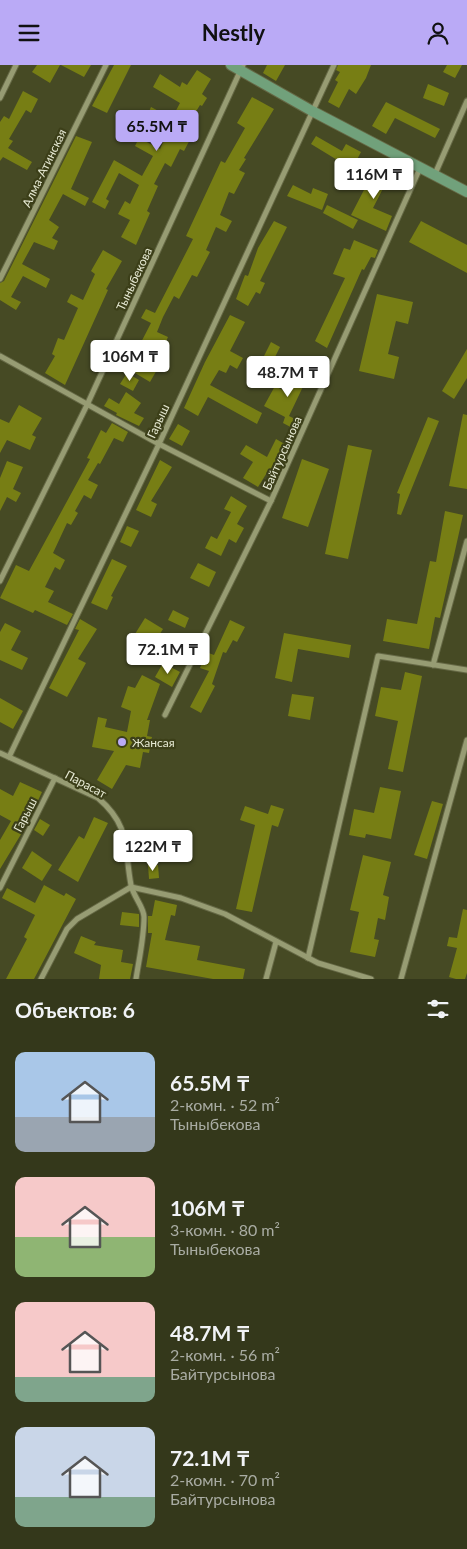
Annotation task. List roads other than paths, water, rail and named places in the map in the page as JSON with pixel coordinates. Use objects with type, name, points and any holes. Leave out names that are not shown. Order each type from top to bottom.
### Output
[{"type":"main road","points":[[231,65],[241,68],[312,111],[467,191]]},
{"type":"street","points":[[0,98],[16,65]]},
{"type":"street","name":"Алма-Атинская","points":[[0,279],[106,65]]},
{"type":"street","name":"Гарыш","points":[[8,757],[159,444],[334,65]]},
{"type":"street","name":"Тыныбекова","points":[[0,581],[87,405],[241,68]]},
{"type":"street","points":[[434,175],[467,101]]},
{"type":"street","name":"Байтурсынова","points":[[165,715],[272,501],[420,168]]},
{"type":"street","points":[[0,357],[159,444],[272,501]]},
{"type":"street","points":[[433,665],[467,541]]},
{"type":"street","points":[[308,958],[378,656],[467,670]]},
{"type":"street","points":[[401,979],[467,740]]},
{"type":"street","name":"Парасат","points":[[0,753],[98,798],[111,810],[122,830],[128,849],[131,887],[144,915],[136,979]]},
{"type":"street","name":"Гарыш","points":[[0,888],[55,778]]},
{"type":"street","points":[[41,979],[66,929],[77,919],[131,887],[181,898],[225,914],[308,958],[371,979]]},
{"type":"street","points":[[266,979],[276,942]]},
{"type":"place","name":"Жансая","points":[[122,742]]}]
